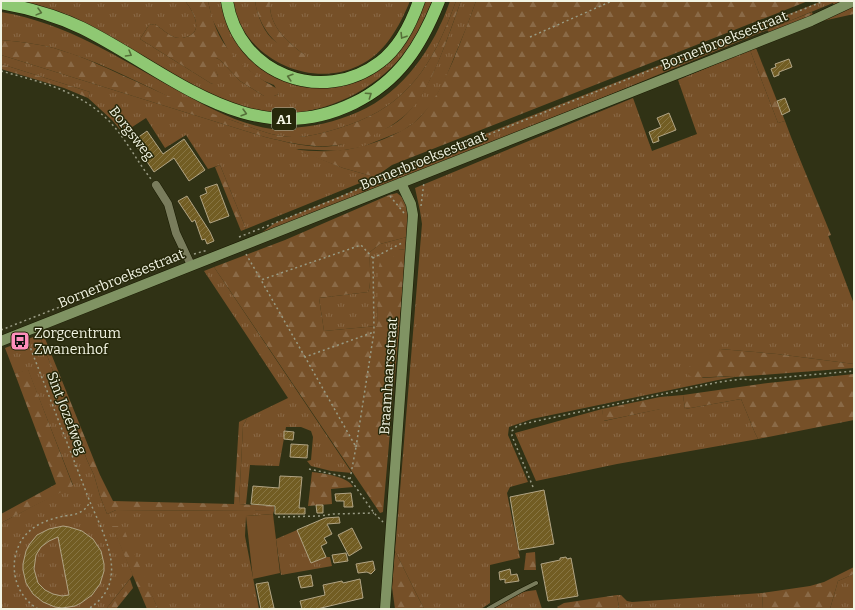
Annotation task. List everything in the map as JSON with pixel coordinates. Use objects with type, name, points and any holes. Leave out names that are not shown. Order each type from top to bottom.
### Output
[{"type":"highway","points":[[227,1],[233,25],[242,41],[254,55],[267,66],[288,77],[311,82],[324,82],[337,81],[352,77],[380,62],[399,42],[408,27],[419,1]]},
{"type":"highway","name":"A1","points":[[1,3],[48,14],[81,28],[193,91],[229,109],[246,114],[279,119],[319,116],[344,108],[364,98],[385,84],[403,66],[420,42],[439,1]]},
{"type":"main road","name":"Bornerbroeksestraat","points":[[1,341],[189,261],[387,189],[812,21],[854,1]]},
{"type":"main road","name":"Braamhaarsstraat","points":[[384,609],[413,215],[411,204],[401,183]]},
{"type":"street","points":[[156,185],[168,204],[173,225],[189,261]]},
{"type":"lane","points":[[488,609],[536,583]]},
{"type":"path","points":[[530,37],[612,1]]},
{"type":"path","name":"Bornerbroeksestraat","points":[[240,242],[247,233],[338,198],[382,177],[824,1]]},
{"type":"path","name":"Borgsweg","points":[[1,71],[62,89],[93,106],[122,136],[156,185]]},
{"type":"path","points":[[421,207],[424,186],[422,175]]},
{"type":"path","points":[[373,258],[411,234],[408,217],[390,198],[382,177]]},
{"type":"path","points":[[240,242],[356,447]]},
{"type":"path","points":[[261,280],[361,245],[373,258],[374,332],[350,479]]},
{"type":"path","name":"Bornerbroeksestraat","points":[[1,330],[189,261],[211,249]]},
{"type":"path","name":"Sint Jozefweg","points":[[24,332],[109,550],[112,566],[110,582],[96,603],[88,609]]},
{"type":"path","points":[[305,357],[374,332]]},
{"type":"path","points":[[533,486],[512,436],[512,431],[518,425],[719,382],[854,371]]},
{"type":"path","points":[[309,470],[350,479],[381,521],[391,523]]},
{"type":"path","points":[[38,609],[24,596],[16,582],[14,574],[15,557],[21,542],[30,530],[37,525],[51,519],[77,514],[84,511],[90,502]]},
{"type":"path","points":[[278,517],[374,513]]},
{"type":"green space","points":[[10,1],[185,1],[191,9],[195,19],[196,29],[193,33],[189,36],[176,38],[169,35],[155,24],[149,25],[140,39],[212,84],[218,76],[213,64],[213,60],[217,58],[240,81],[264,96],[274,96],[279,94],[274,85],[255,75],[229,52],[212,19],[208,1],[222,1],[237,40],[303,84],[381,65],[421,1],[432,1],[424,20],[407,49],[397,62],[371,84],[340,101],[324,107],[307,111],[283,113],[250,110],[222,102],[152,61],[122,46]]},
{"type":"green space","points":[[185,1],[208,1],[215,26],[225,46],[249,70],[276,88],[279,94],[274,96],[264,96],[240,81],[217,58],[213,61],[218,76],[216,82],[212,84],[140,39],[149,25],[155,24],[169,35],[176,38],[189,36],[193,33],[196,29],[195,19],[191,9]]},
{"type":"green space","points":[[233,1],[255,1],[257,12],[262,24],[272,39],[283,46],[305,55],[285,39],[275,25],[270,10],[270,1],[410,1],[390,39],[368,61],[339,72],[318,74],[299,70],[280,63],[263,52],[249,38],[239,21]]},
{"type":"green space","points":[[255,1],[270,1],[270,10],[275,25],[285,39],[307,57],[306,59],[300,59],[291,54],[272,38],[259,17]]},
{"type":"green space","points":[[450,1],[456,1],[441,39],[421,73],[395,100],[378,112],[352,124],[326,132],[299,137],[268,133],[196,109],[114,70],[63,51],[40,45],[1,40],[1,12],[48,24],[71,33],[114,55],[200,103],[223,114],[259,127],[282,129],[315,125],[341,119],[375,103],[390,93],[415,66],[426,51]]},
{"type":"green space","points":[[456,1],[461,1],[442,52],[431,78],[418,101],[401,119],[378,133],[340,145],[304,145],[265,137],[1,55],[1,40],[48,47],[90,61],[193,106],[253,128],[284,136],[308,136],[359,121],[378,112],[395,100],[421,73],[441,39]]},
{"type":"green space","points":[[461,1],[476,1],[444,82],[431,105],[414,123],[402,131],[362,147],[338,151],[296,149],[343,168],[375,177],[246,229],[220,165],[208,169],[186,135],[165,148],[146,118],[123,133],[112,120],[88,98],[90,92],[1,64],[1,55],[265,137],[304,145],[324,147],[333,146],[352,141],[389,127],[401,119],[411,109],[421,96],[437,64]]},
{"type":"green space","points":[[476,1],[808,1],[392,165],[375,177],[343,168],[293,149],[331,151],[355,148],[391,136],[414,122],[426,110],[443,83]]},
{"type":"green space","points":[[822,1],[846,1],[834,7],[833,3],[604,97],[257,236],[275,223],[377,181],[394,170]]},
{"type":"green space","points":[[854,5],[854,14],[818,22]]},
{"type":"green space","points":[[812,12],[813,15],[770,33],[767,30]]},
{"type":"green space","points":[[756,48],[785,121],[778,123],[750,50]]},
{"type":"green space","points":[[750,50],[778,123],[785,121],[854,304],[854,364],[777,354],[720,349],[702,378],[735,377],[532,419],[509,427],[508,435],[528,482],[510,487],[507,493],[520,558],[490,565],[490,603],[481,609],[424,609],[395,551],[422,224],[415,188],[633,98],[652,151],[697,134],[678,80]]},
{"type":"green space","points":[[1,64],[90,92],[88,98],[64,88],[1,69]]},
{"type":"green space","points":[[788,139],[792,140],[831,235],[828,236]]},
{"type":"green space","points":[[220,165],[246,229],[241,231],[215,167]]},
{"type":"green space","points":[[397,193],[402,197],[407,207],[407,237],[380,244],[370,252],[370,279],[368,292],[319,298],[324,331],[377,326],[378,270],[380,262],[391,259],[397,250],[406,249],[383,512],[380,513],[214,267],[285,240],[389,195]]},
{"type":"green space","points":[[407,237],[406,249],[398,250],[390,261],[378,299],[377,326],[324,331],[319,298],[368,292],[370,279],[370,252],[380,244]]},
{"type":"green space","points":[[214,267],[352,473],[331,471],[311,466],[307,461],[311,460],[313,437],[311,431],[301,427],[286,427],[279,466],[250,465],[246,504],[239,504],[243,426],[247,418],[288,398],[204,271]]},
{"type":"green space","points":[[41,334],[40,337],[94,475],[107,514],[116,510],[274,511],[273,514],[246,516],[245,536],[259,609],[158,609],[148,587],[113,527],[133,575],[106,609],[1,609],[1,523],[73,485],[28,370],[15,374],[5,348]]},
{"type":"green space","points":[[44,336],[100,475],[113,501],[234,504],[239,422],[247,418],[243,426],[239,504],[274,506],[274,511],[116,510],[107,514],[94,475],[40,337]]},
{"type":"green space","points":[[720,349],[777,354],[854,364],[854,368],[735,377],[693,378],[686,373],[688,368],[696,361],[705,355]]},
{"type":"green space","points":[[28,369],[73,486],[1,523],[1,514],[56,484],[15,374]]},
{"type":"green space","points":[[854,374],[854,420],[758,439],[741,399],[685,409],[683,395],[768,383]]},
{"type":"green space","points":[[683,395],[685,409],[741,399],[758,439],[617,464],[536,481],[515,433],[602,409],[604,421],[660,409],[660,397]]},
{"type":"green space","points":[[660,397],[661,409],[603,421],[602,409]]},
{"type":"green space","points":[[312,472],[341,478],[353,487],[331,489],[332,504],[308,506]]},
{"type":"green space","points":[[273,514],[280,573],[253,579],[246,516]]},
{"type":"green space","points":[[112,526],[123,527],[158,609],[147,609]]},
{"type":"green space","points":[[297,530],[311,563],[326,557],[330,557],[332,566],[281,575],[276,539]]},
{"type":"green space","points":[[395,551],[424,609],[395,609],[392,587]]},
{"type":"green space","points":[[535,552],[536,570],[524,570],[526,553]]},
{"type":"green space","points":[[854,567],[854,574],[838,581],[830,609],[763,609],[762,593],[810,586],[824,582]]},
{"type":"green space","points":[[854,574],[854,609],[830,609],[838,581]]},
{"type":"green space","points":[[130,579],[133,588],[116,609],[106,609]]},
{"type":"green space","points":[[536,590],[542,609],[492,609],[522,592]]},
{"type":"green space","points":[[762,593],[763,609],[617,609],[619,608],[617,595],[621,595],[627,601],[632,602]]},
{"type":"green space","points":[[617,595],[619,609],[559,609],[557,607],[564,603]]},
{"type":"building","points":[[789,59],[792,67],[779,72],[779,75],[774,77],[771,69],[776,67],[775,64]]},
{"type":"building","points":[[785,98],[790,111],[782,115],[777,101]]},
{"type":"building","points":[[669,113],[676,130],[658,137],[659,141],[653,143],[649,132],[661,127],[657,118]]},
{"type":"building","points":[[147,131],[163,154],[184,139],[205,170],[189,181],[174,158],[154,172],[133,141]]},
{"type":"building","points":[[217,184],[229,216],[210,223],[200,196],[207,193],[205,188]]},
{"type":"building","points":[[187,196],[210,232],[214,241],[207,244],[205,239],[202,240],[195,220],[192,222],[178,201]]},
{"type":"building","points":[[284,431],[294,432],[293,440],[284,439]]},
{"type":"building","points":[[291,444],[308,445],[307,458],[290,457]]},
{"type":"building","points":[[280,476],[302,477],[299,508],[305,508],[305,514],[275,514],[275,506],[251,504],[253,486],[279,488]]},
{"type":"building","points":[[544,490],[554,544],[519,550],[510,497]]},
{"type":"building","points":[[351,493],[353,507],[344,507],[344,501],[336,501],[335,494]]},
{"type":"building","points":[[316,505],[323,505],[323,513],[317,513]]},
{"type":"building","points":[[339,517],[340,523],[327,524],[332,534],[324,538],[327,543],[321,546],[326,557],[311,563],[297,530],[325,518]]},
{"type":"building","points":[[63,526],[82,531],[93,539],[101,551],[104,571],[100,584],[92,595],[75,606],[62,608],[43,602],[33,594],[26,583],[23,564],[26,551],[37,535],[49,529]],"holes":[[[58,537],[69,595],[62,596],[45,590],[38,583],[34,569],[36,555],[41,547]]]},
{"type":"building","points":[[352,528],[362,548],[349,556],[338,535]]},
{"type":"building","points":[[346,553],[348,561],[334,563],[332,555]]},
{"type":"building","points":[[566,557],[567,559],[571,558],[578,596],[548,601],[541,564],[560,560],[560,558]]},
{"type":"building","points":[[373,561],[375,570],[371,574],[367,572],[358,573],[356,564]]},
{"type":"building","points":[[510,569],[511,575],[517,574],[519,581],[505,583],[505,579],[500,580],[499,572]]},
{"type":"building","points":[[311,575],[313,586],[301,588],[298,577]]},
{"type":"building","points":[[360,579],[363,598],[317,609],[302,609],[300,601],[325,595],[323,585],[342,581],[343,583]]},
{"type":"building","points":[[268,582],[274,608],[261,609],[256,584]]},
{"type":"place","name":"Zorgcentrum Zwanenhof","points":[[20,341]]}]
